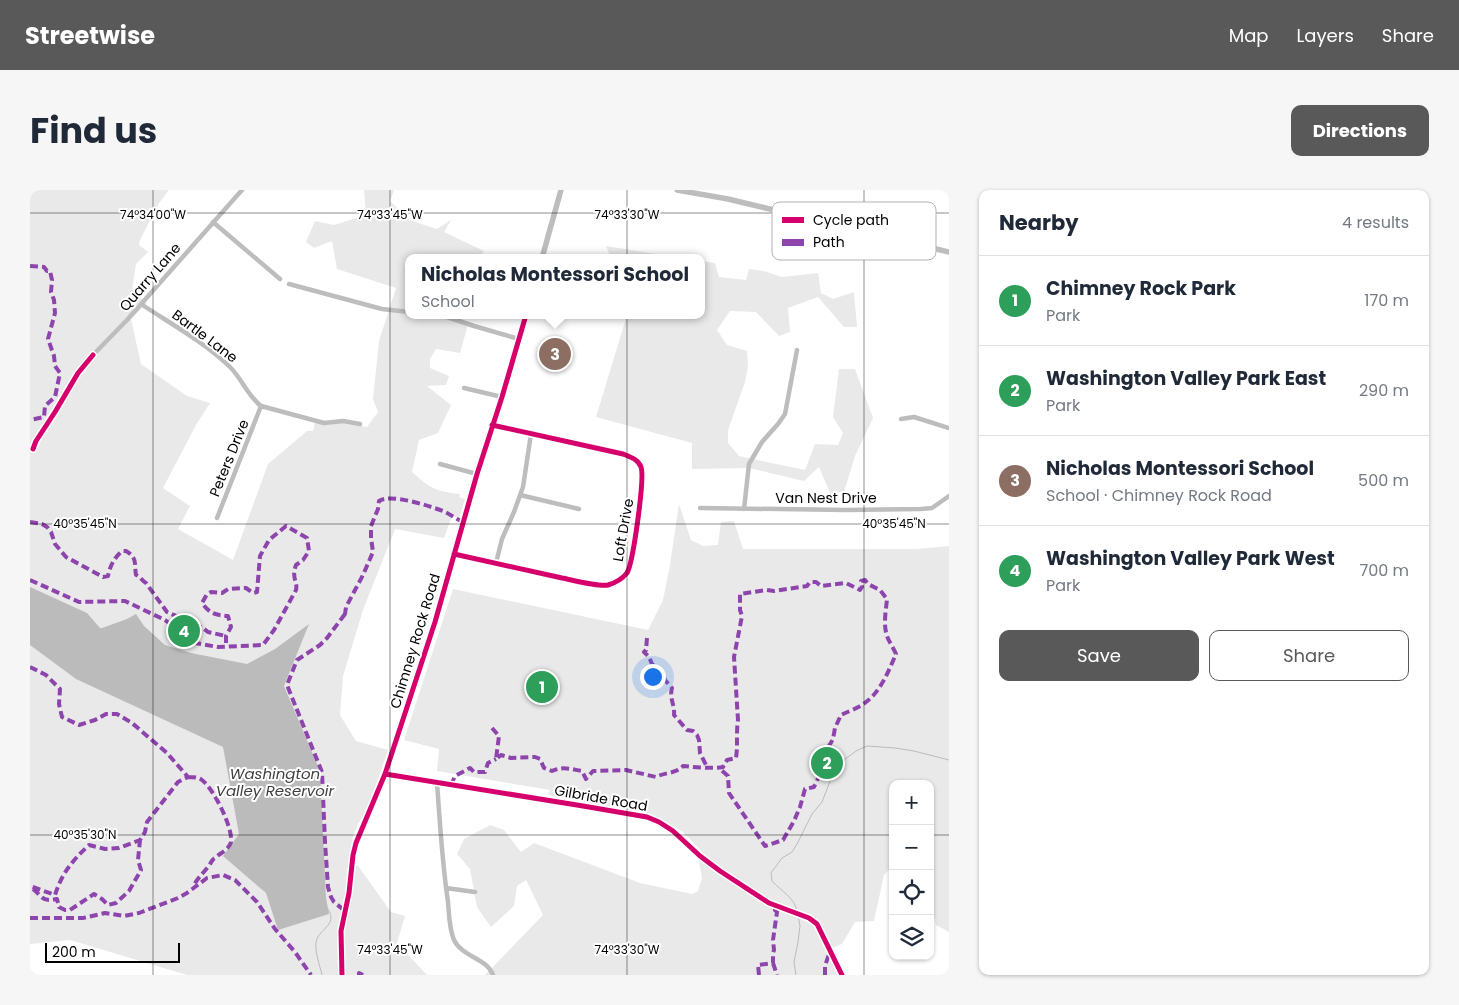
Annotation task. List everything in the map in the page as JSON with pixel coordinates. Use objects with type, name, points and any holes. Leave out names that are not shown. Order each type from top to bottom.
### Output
[{"type":"street","name":"Quarry Lane","points":[[93,354],[142,304],[242,190]]},
{"type":"street","points":[[543,254],[561,190]]},
{"type":"street","points":[[677,190],[772,210]]},
{"type":"street","points":[[213,222],[280,279]]},
{"type":"street","points":[[936,249],[949,252]]},
{"type":"street","points":[[289,284],[382,309],[405,312]]},
{"type":"street","name":"Bartle Lane","points":[[142,304],[191,336],[229,366],[261,406]]},
{"type":"street","points":[[453,319],[519,339]]},
{"type":"street","name":"Chimney Rock Road","points":[[342,975],[341,930],[349,893],[356,843],[385,774],[435,622],[477,474],[525,319]]},
{"type":"street","points":[[744,509],[749,464],[762,442],[785,414],[797,350]]},
{"type":"street","points":[[464,388],[502,397]]},
{"type":"street","points":[[261,406],[324,423],[344,421],[360,424]]},
{"type":"street","name":"Peters Drive","points":[[217,518],[261,406]]},
{"type":"street","points":[[901,419],[914,417],[949,428]]},
{"type":"street","name":"Loft Drive","points":[[454,554],[604,586],[620,579],[627,572],[631,559],[643,474],[641,465],[634,458],[492,425]]},
{"type":"street","points":[[496,563],[502,539],[523,487],[531,434]]},
{"type":"street","points":[[440,464],[477,474]]},
{"type":"street","points":[[520,496],[579,509]]},
{"type":"street","name":"Van Nest Drive","points":[[700,508],[921,509],[932,508],[949,496]]},
{"type":"street","name":"Gilbride Road","points":[[385,774],[647,817],[659,822],[673,831],[700,856],[720,871],[769,903],[818,924],[842,975]]},
{"type":"street","points":[[437,782],[452,934],[462,950],[486,965],[493,975]]},
{"type":"street","points":[[446,888],[475,892]]},
{"type":"shaded area","points":[[30,190],[169,190],[159,203],[140,240],[139,245],[148,252],[136,264],[132,290],[147,303],[131,319],[141,364],[187,396],[210,403],[196,425],[163,488],[190,506],[178,529],[233,560],[268,464],[307,431],[313,431],[315,423],[340,423],[367,427],[378,412],[373,399],[379,341],[396,288],[337,269],[332,241],[314,248],[306,242],[315,221],[334,225],[366,215],[364,190],[394,190],[390,201],[409,220],[437,229],[451,220],[444,232],[484,251],[482,254],[405,254],[405,319],[456,319],[468,324],[460,353],[436,349],[430,359],[430,368],[449,376],[446,385],[427,386],[451,405],[438,433],[419,440],[412,472],[434,488],[460,494],[459,497],[465,499],[459,518],[452,516],[444,538],[395,529],[363,610],[343,676],[340,715],[356,741],[388,750],[368,809],[353,836],[349,861],[359,867],[391,912],[405,916],[397,943],[427,975],[187,975],[70,940],[30,944]]},
{"type":"shaded area","points":[[606,246],[656,254],[609,254]]},
{"type":"shaded area","points":[[705,262],[715,263],[719,277],[746,280],[749,269],[764,271],[782,277],[818,273],[821,293],[833,299],[854,292],[857,327],[844,327],[818,297],[788,308],[790,332],[779,336],[756,312],[730,311],[717,330],[727,345],[747,351],[748,366],[745,382],[728,430],[728,443],[739,456],[805,470],[815,444],[838,445],[843,433],[833,417],[839,369],[855,369],[873,418],[855,456],[844,492],[830,493],[819,467],[804,481],[749,468],[692,469],[692,443],[596,417],[626,319],[705,319]]},
{"type":"shaded area","points":[[679,504],[691,540],[703,546],[718,545],[721,522],[734,521],[743,549],[917,549],[949,546],[949,932],[936,925],[934,917],[934,780],[889,780],[889,869],[884,875],[874,921],[855,922],[842,944],[827,950],[838,975],[485,975],[543,915],[526,880],[517,886],[514,906],[491,927],[477,907],[470,869],[457,854],[464,839],[490,825],[504,830],[521,852],[534,843],[640,883],[692,894],[698,891],[702,878],[698,856],[702,852],[683,832],[661,819],[548,795],[550,790],[437,771],[439,749],[404,740],[453,589],[648,630],[663,600]]},
{"type":"water","name":"Washington Valley Reservoir","points":[[30,587],[87,613],[100,628],[136,614],[144,626],[165,645],[191,653],[247,664],[275,649],[309,624],[284,686],[320,771],[326,898],[329,914],[278,930],[266,893],[223,856],[239,834],[223,747],[76,679],[30,645]]},
{"type":"waterway","points":[[797,911],[791,898],[772,881],[771,873],[782,858],[792,852],[797,844],[812,814],[822,802],[836,766],[856,751],[867,746],[914,751],[949,760]]},
{"type":"waterway","points":[[322,975],[316,943],[317,938],[331,920],[328,909]]},
{"type":"waterway","points":[[796,975],[794,962],[800,926],[798,915]]},
{"type":"marked path","points":[[30,266],[44,267],[47,271],[50,271],[55,313],[48,339],[54,356],[55,366],[60,373],[55,397],[45,406],[44,417],[30,420]]},
{"type":"marked path","points":[[344,613],[373,552],[371,526],[379,501],[392,498],[410,501],[443,511],[463,522]]},
{"type":"marked path","points":[[30,522],[47,527],[55,544],[66,557],[103,577],[108,576],[117,556],[122,551],[126,551],[134,559],[136,575],[146,583],[167,612],[208,632],[226,636]]},
{"type":"marked path","points":[[30,580],[79,602],[125,601],[165,620],[195,643],[218,647],[263,645],[274,630],[296,590],[294,577],[296,565],[303,560],[309,551],[307,538],[286,526],[269,540],[260,556],[257,592],[253,593],[246,588],[228,589],[222,593],[211,592],[207,594],[202,603],[205,607],[213,613],[228,616],[231,627],[226,636],[226,646]]},
{"type":"marked path","points":[[492,728],[499,736],[496,759],[501,755],[511,758],[535,757],[540,759],[544,768],[552,771],[563,768],[582,771],[586,779],[593,771],[626,770],[656,777],[680,769],[683,766],[723,767],[727,760],[736,758],[737,753],[738,720],[734,657],[742,616],[740,594],[807,586],[810,582],[816,582],[821,586],[846,583],[860,590],[862,587],[861,581],[865,580],[868,584],[880,590],[887,599],[885,627],[896,654],[876,692],[860,706],[841,715],[835,728],[833,739],[824,755],[821,772],[814,787],[805,789],[794,821],[783,840],[765,846],[729,793],[728,776],[719,768]]},
{"type":"marked path","points":[[345,614],[320,645],[297,660],[287,685],[322,772],[328,887],[334,902],[345,911]]},
{"type":"marked path","points":[[647,638],[646,650],[644,652],[652,664],[663,673],[665,680],[672,688],[671,695],[674,715],[687,730],[693,731],[697,735],[700,753],[707,767]]},
{"type":"marked path","points":[[30,667],[46,675],[60,689],[59,704],[62,717],[79,725],[106,714],[117,714],[132,723],[167,753],[188,777],[178,782],[147,822],[145,832],[140,840],[119,848],[105,849],[89,845],[68,868],[55,895],[30,886]]},
{"type":"marked path","points":[[451,785],[455,776],[470,768],[474,772],[485,772],[488,763],[496,759]]},
{"type":"marked path","points":[[188,777],[200,779],[207,785],[226,819],[231,836],[231,842],[228,847],[213,860],[194,885]]},
{"type":"marked path","points":[[33,889],[45,899],[57,899],[59,907],[65,910],[70,910],[94,894],[108,905],[116,903],[129,891],[141,870],[138,860],[140,840]]},
{"type":"marked path","points":[[30,918],[83,918],[105,913],[124,916],[139,913],[178,898],[207,878],[223,875],[235,880],[257,902],[275,929],[295,952],[311,975]]},
{"type":"marked path","points":[[759,975],[758,965],[773,963],[773,940],[777,912],[775,910],[778,907]]},
{"type":"marked path","points":[[825,975],[825,966],[830,951]]},
{"type":"marked path","points":[[773,963],[777,975]]},
{"type":"marked path","points":[[359,975],[359,973],[363,975]]},
{"type":"cycle path","points":[[342,975],[341,931],[349,893],[356,843],[385,774],[435,622],[477,474],[525,319]]},
{"type":"cycle path","points":[[33,449],[78,373],[93,355]]},
{"type":"cycle path","points":[[454,554],[598,585],[613,583],[627,573],[640,503],[642,474],[638,462],[623,454],[492,425]]},
{"type":"cycle path","points":[[385,774],[647,817],[659,822],[673,831],[700,856],[720,871],[769,903],[809,918],[817,924],[842,975]]},
{"type":"place","name":"Nicholas Montessori School","points":[[555,354]]},
{"type":"place","name":"Washington Valley Park West","points":[[184,631]]},
{"type":"place","name":"Chimney Rock Park","points":[[542,687]]},
{"type":"place","name":"Washington Valley Park East","points":[[827,763]]}]
